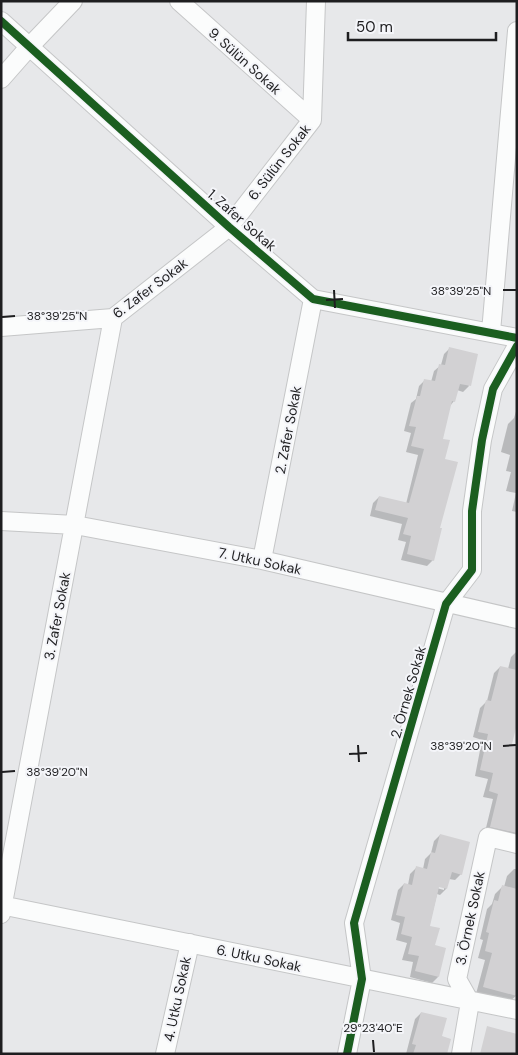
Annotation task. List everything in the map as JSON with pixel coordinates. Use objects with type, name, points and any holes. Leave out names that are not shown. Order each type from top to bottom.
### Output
[{"type":"street","points":[[1,79],[73,1]]},
{"type":"street","name":"9. Sülün Sokak","points":[[179,1],[312,120]]},
{"type":"street","name":"6. Sülün Sokak","points":[[229,227],[312,120],[316,1]]},
{"type":"street","name":"1. Zafer Sokak","points":[[1,21],[229,227],[313,299]]},
{"type":"street","points":[[491,332],[510,181],[517,31]]},
{"type":"street","name":"6. Zafer Sokak","points":[[1,328],[113,318],[229,227]]},
{"type":"street","points":[[313,299],[517,338]]},
{"type":"street","name":"2. Zafer Sokak","points":[[262,560],[313,299]]},
{"type":"street","name":"3. Zafer Sokak","points":[[2,908],[113,318]]},
{"type":"street","name":"2. Örnek Sokak","points":[[348,1054],[362,979],[354,923],[446,604],[472,570],[472,511],[482,440],[493,389],[517,346]]},
{"type":"street","name":"7. Utku Sokak","points":[[1,521],[75,526],[262,560],[517,619]]},
{"type":"street","name":"3. Örnek Sokak","points":[[470,1002],[457,979],[488,837],[517,844]]},
{"type":"street","name":"6. Utku Sokak","points":[[2,908],[517,1010]]},
{"type":"street","name":"4. Utku Sokak","points":[[165,1054],[190,944]]},
{"type":"street","points":[[460,1054],[470,1002]]},
{"type":"building","points":[[449,347],[478,354],[471,386],[460,384],[455,402],[452,401],[443,439],[450,440],[445,459],[458,462],[440,528],[442,528],[434,561],[407,554],[411,536],[403,534],[408,518],[375,510],[379,496],[409,503],[424,449],[411,446],[416,427],[409,426],[424,379],[435,381],[439,364],[445,365]]},
{"type":"building","points":[[500,666],[517,670],[517,724],[512,744],[517,745],[517,833],[490,827],[498,794],[489,791],[493,773],[480,770],[488,734],[478,732],[486,700],[491,701]]},
{"type":"building","points":[[440,834],[470,842],[462,875],[452,872],[447,889],[439,887],[430,926],[440,928],[435,945],[446,948],[439,977],[415,971],[419,956],[408,954],[412,937],[401,934],[405,917],[396,915],[404,883],[412,885],[416,866],[427,869],[431,852],[435,853]]},
{"type":"building","points":[[502,885],[517,889],[517,996],[483,987],[492,953],[485,951],[489,933],[486,932],[494,900],[498,901]]},
{"type":"building","points":[[421,1012],[447,1018],[442,1036],[451,1039],[447,1054],[413,1054],[416,1045],[412,1044]]},
{"type":"building","points":[[487,1026],[517,1034],[517,1054],[480,1054]]},
{"type":"cycle path","points":[[1,21],[229,227],[313,299],[517,338]]},
{"type":"cycle path","points":[[347,1054],[362,979],[354,923],[446,604],[472,570],[472,511],[482,440],[493,389],[517,346]]}]
